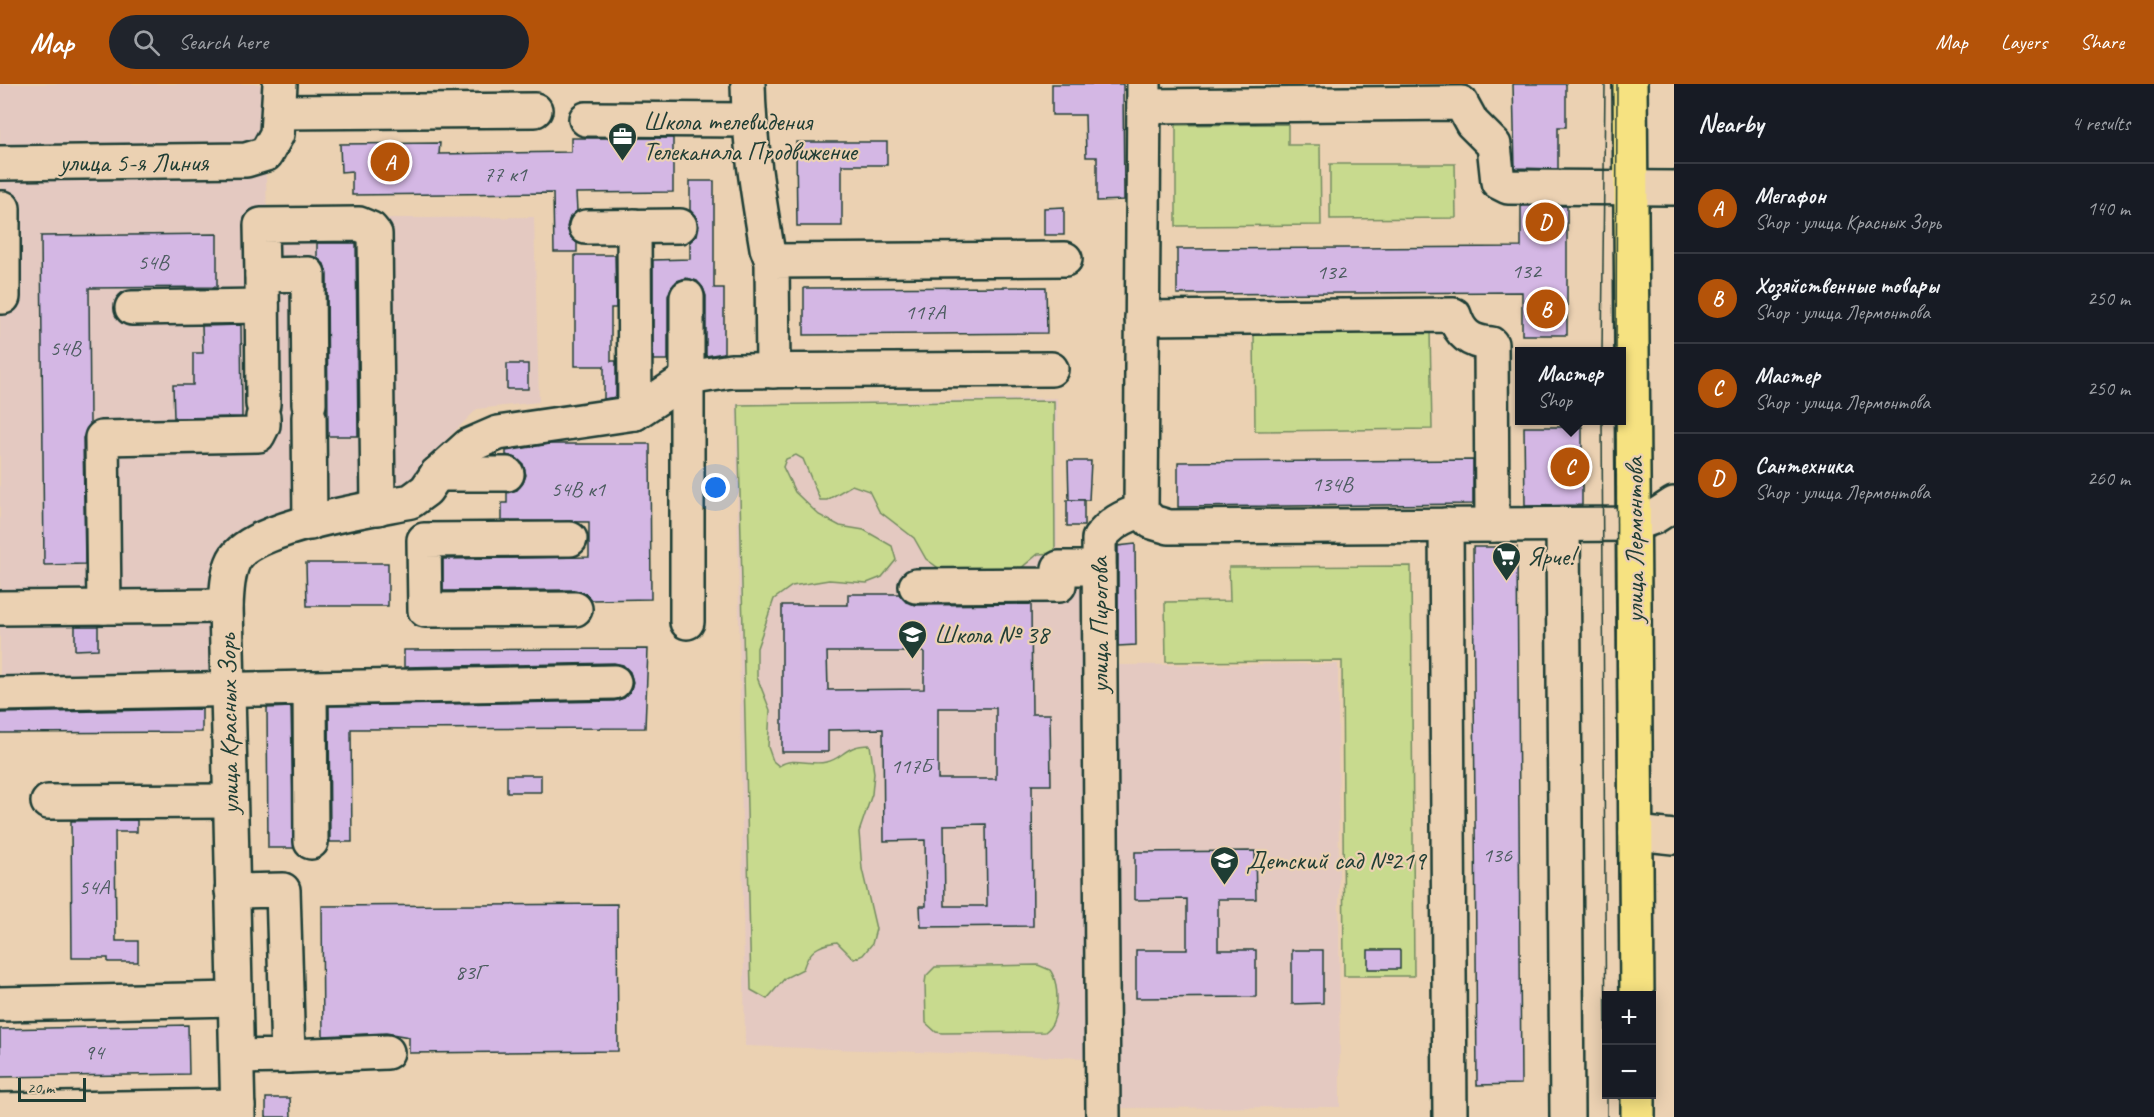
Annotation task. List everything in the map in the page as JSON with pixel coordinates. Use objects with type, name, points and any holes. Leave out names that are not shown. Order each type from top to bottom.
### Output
[{"type":"main road","name":"улица Лермонтова","points":[[1630,84],[1637,991]]},
{"type":"main road","points":[[1638,1099],[1638,1117]]},
{"type":"street","points":[[748,84],[748,120],[767,248],[772,261],[773,371]]},
{"type":"street","points":[[1674,188],[1508,187],[1498,182],[1494,145],[1472,123],[1461,103],[1144,95],[1141,511],[1152,522],[1169,527],[1634,524],[1654,517],[1674,504]]},
{"type":"street","points":[[280,98],[536,110]]},
{"type":"street","name":"улица 5-я Линия","points":[[0,163],[246,160],[266,154],[277,134],[280,98]]},
{"type":"street","points":[[586,119],[748,120]]},
{"type":"street","points":[[0,208],[3,208],[3,297],[0,297]]},
{"type":"street","points":[[104,607],[102,438],[258,435],[263,425],[261,225],[359,224],[371,229],[375,234],[378,508]]},
{"type":"street","points":[[634,226],[635,413]]},
{"type":"street","points":[[586,227],[680,226]]},
{"type":"street","points":[[772,261],[1065,259]]},
{"type":"street","points":[[132,308],[262,291],[308,274],[310,523]]},
{"type":"street","points":[[687,297],[687,622]]},
{"type":"street","points":[[1142,318],[1454,315],[1458,327],[1466,337],[1478,343],[1491,344],[1492,525]]},
{"type":"street","points":[[575,609],[424,610],[424,540],[411,501],[426,490],[437,474],[468,446],[498,433],[635,413],[688,378],[731,371],[1051,369]]},
{"type":"street","points":[[437,474],[507,474]]},
{"type":"street","name":"улица Красных Зорь","points":[[238,1111],[226,606],[228,581],[234,559],[252,543],[278,531],[411,501]]},
{"type":"street","name":"улица Пирогова","points":[[1103,1117],[1099,539],[1108,527],[1122,517],[1141,511]]},
{"type":"street","points":[[1563,524],[1567,1117]]},
{"type":"street","points":[[1446,525],[1450,1117]]},
{"type":"street","points":[[424,540],[570,539]]},
{"type":"street","points":[[916,586],[1059,585],[1059,568],[1099,568]]},
{"type":"street","points":[[0,608],[226,606]]},
{"type":"street","points":[[0,694],[614,682]]},
{"type":"street","points":[[310,688],[311,842]]},
{"type":"street","points":[[48,802],[230,801]]},
{"type":"street","points":[[1636,833],[1674,837]]},
{"type":"street","points":[[232,891],[283,890],[288,1056]]},
{"type":"street","points":[[0,1004],[235,999]]},
{"type":"street","points":[[237,1057],[387,1052]]},
{"type":"street","points":[[0,1110],[238,1111]]},
{"type":"shaded area","points":[[0,84],[264,84],[267,219],[534,217],[539,402],[477,409],[447,439],[418,486],[252,530],[217,557],[210,593],[211,675],[0,680]]},
{"type":"shaded area","name":"Школа № 38","points":[[1057,398],[1057,552],[1085,552],[1088,1058],[745,1046],[736,404]]},
{"type":"shaded area","name":"Детский сад №219","points":[[1338,664],[1340,1107],[1113,1108],[1110,665]]},
{"type":"green space","points":[[1288,124],[1288,145],[1320,145],[1321,225],[1176,226],[1176,125]]},
{"type":"green space","points":[[1330,164],[1455,164],[1456,218],[1330,219]]},
{"type":"green space","points":[[1430,331],[1432,429],[1255,431],[1254,334]]},
{"type":"green space","points":[[1054,401],[1055,553],[1038,554],[1021,568],[998,577],[968,577],[940,569],[926,559],[914,538],[879,511],[869,491],[852,485],[827,500],[820,500],[803,459],[796,455],[786,459],[783,467],[795,492],[819,515],[840,526],[864,530],[892,546],[896,560],[882,577],[867,583],[829,580],[792,586],[774,599],[757,648],[757,677],[770,710],[768,747],[773,761],[779,766],[796,761],[820,763],[837,758],[854,747],[870,745],[874,773],[872,794],[859,832],[862,869],[876,929],[872,944],[863,955],[854,959],[837,942],[819,947],[808,957],[803,969],[785,978],[767,999],[751,990],[738,405]]},
{"type":"green space","points":[[1411,566],[1414,976],[1344,976],[1342,661],[1166,662],[1165,602],[1230,601],[1229,567]]},
{"type":"green space","points":[[1038,965],[1050,970],[1057,993],[1054,1020],[1045,1032],[942,1033],[936,1032],[926,1023],[926,976],[935,967]]},
{"type":"building","points":[[1052,84],[1123,84],[1124,200],[1097,201],[1097,157],[1086,157],[1085,115],[1052,115]]},
{"type":"building","points":[[1513,84],[1566,84],[1566,127],[1558,127],[1558,169],[1515,168]]},
{"type":"building","points":[[571,138],[673,138],[673,192],[576,193],[577,211],[570,217],[567,227],[570,236],[577,243],[577,252],[554,252],[553,193],[352,195],[352,171],[341,172],[340,144],[440,143],[439,154],[571,152]]},
{"type":"building","points":[[796,142],[887,142],[887,165],[842,165],[842,226],[797,226]]},
{"type":"building","points":[[690,181],[714,181],[714,288],[724,288],[724,353],[706,356],[706,296],[697,281],[686,278],[677,281],[668,296],[668,360],[653,360],[653,260],[690,259],[690,242],[697,235],[699,226],[690,210]]},
{"type":"building","points":[[1521,206],[1567,206],[1567,335],[1522,335],[1522,292],[1177,294],[1177,249],[1521,247]]},
{"type":"building","points":[[1064,207],[1064,235],[1044,235],[1044,208]]},
{"type":"building","points":[[217,234],[217,287],[89,288],[90,424],[83,438],[85,564],[44,565],[41,236]]},
{"type":"building","points":[[317,243],[356,243],[358,436],[328,436],[327,274],[324,264],[317,258]]},
{"type":"building","points":[[575,255],[615,255],[616,308],[611,308],[611,361],[616,361],[616,397],[604,399],[604,366],[575,366]]},
{"type":"building","points":[[1046,287],[1047,333],[804,335],[804,288]]},
{"type":"building","points":[[241,325],[242,417],[174,418],[173,385],[193,385],[193,353],[203,353],[202,326]]},
{"type":"building","points":[[507,364],[528,364],[528,389],[507,389]]},
{"type":"building","points":[[1524,427],[1582,427],[1582,505],[1525,506]]},
{"type":"building","points":[[550,444],[650,444],[651,599],[591,600],[585,593],[575,590],[443,591],[443,559],[589,557],[589,522],[502,521],[502,503],[507,503],[507,493],[517,490],[526,475],[523,464],[516,458],[506,455],[506,451]]},
{"type":"building","points":[[1473,460],[1473,504],[1178,507],[1178,462]]},
{"type":"building","points":[[1068,461],[1091,461],[1089,500],[1069,500]]},
{"type":"building","points":[[1067,500],[1084,500],[1084,526],[1067,526]]},
{"type":"building","points":[[1135,544],[1136,645],[1118,646],[1118,546]]},
{"type":"building","points":[[1473,547],[1517,547],[1521,1084],[1477,1085]]},
{"type":"building","points":[[306,563],[388,563],[388,606],[307,606]]},
{"type":"building","points":[[848,594],[899,594],[906,602],[916,605],[1031,604],[1032,714],[1050,714],[1051,785],[1032,785],[1033,926],[921,927],[920,906],[926,906],[925,840],[884,841],[883,729],[828,730],[828,752],[782,752],[782,605],[848,605]],"holes":[[[827,652],[924,652],[924,689],[828,690]],[[938,708],[996,708],[996,779],[938,779]],[[986,824],[987,906],[945,906],[944,825]]]},
{"type":"building","points":[[75,626],[98,626],[98,649],[75,650]]},
{"type":"building","points":[[648,649],[645,728],[351,729],[352,842],[330,842],[329,706],[614,701],[624,698],[630,692],[633,682],[630,672],[623,665],[614,663],[404,667],[404,650]]},
{"type":"building","points":[[291,707],[294,848],[268,848],[267,708]]},
{"type":"building","points":[[202,709],[202,732],[0,733],[0,713]]},
{"type":"building","points":[[507,775],[541,775],[541,792],[507,792]]},
{"type":"building","points":[[137,820],[137,832],[115,832],[116,941],[138,941],[138,962],[108,962],[108,958],[72,958],[71,821]]},
{"type":"building","points":[[1255,851],[1256,899],[1218,899],[1218,950],[1256,950],[1256,997],[1136,998],[1136,950],[1187,950],[1187,899],[1135,900],[1135,852]]},
{"type":"building","points":[[617,904],[618,1051],[409,1053],[409,1037],[386,1033],[323,1036],[322,906]]},
{"type":"building","points":[[1292,950],[1323,950],[1323,1003],[1292,1004]]},
{"type":"building","points":[[1368,950],[1400,950],[1400,969],[1368,969]]},
{"type":"building","points":[[188,1025],[189,1074],[0,1077],[0,1029]]},
{"type":"building","points":[[266,1098],[290,1098],[291,1117],[266,1117]]},
{"type":"tram line","points":[[1602,347],[1605,84]]},
{"type":"tram line","points":[[1616,347],[1617,84]]},
{"type":"tram line","points":[[1602,425],[1606,1045]]},
{"type":"tram line","points":[[1616,425],[1619,991]]},
{"type":"tram line","points":[[1607,1099],[1607,1117]]},
{"type":"tram line","points":[[1620,1099],[1620,1117]]},
{"type":"place","name":"Мегафон","points":[[390,162]]},
{"type":"place","name":"Школа телевидения Телеканала Продвижение","points":[[622,162]]},
{"type":"place","name":"Сантехника","points":[[1545,222]]},
{"type":"place","name":"Хозяйственные товары","points":[[1546,309]]},
{"type":"place","name":"Мастер","points":[[1570,467]]},
{"type":"place","name":"Ярче!","points":[[1506,582]]},
{"type":"place","name":"Школа № 38","points":[[913,660]]},
{"type":"place","name":"Детский сад №219","points":[[1225,886]]}]
